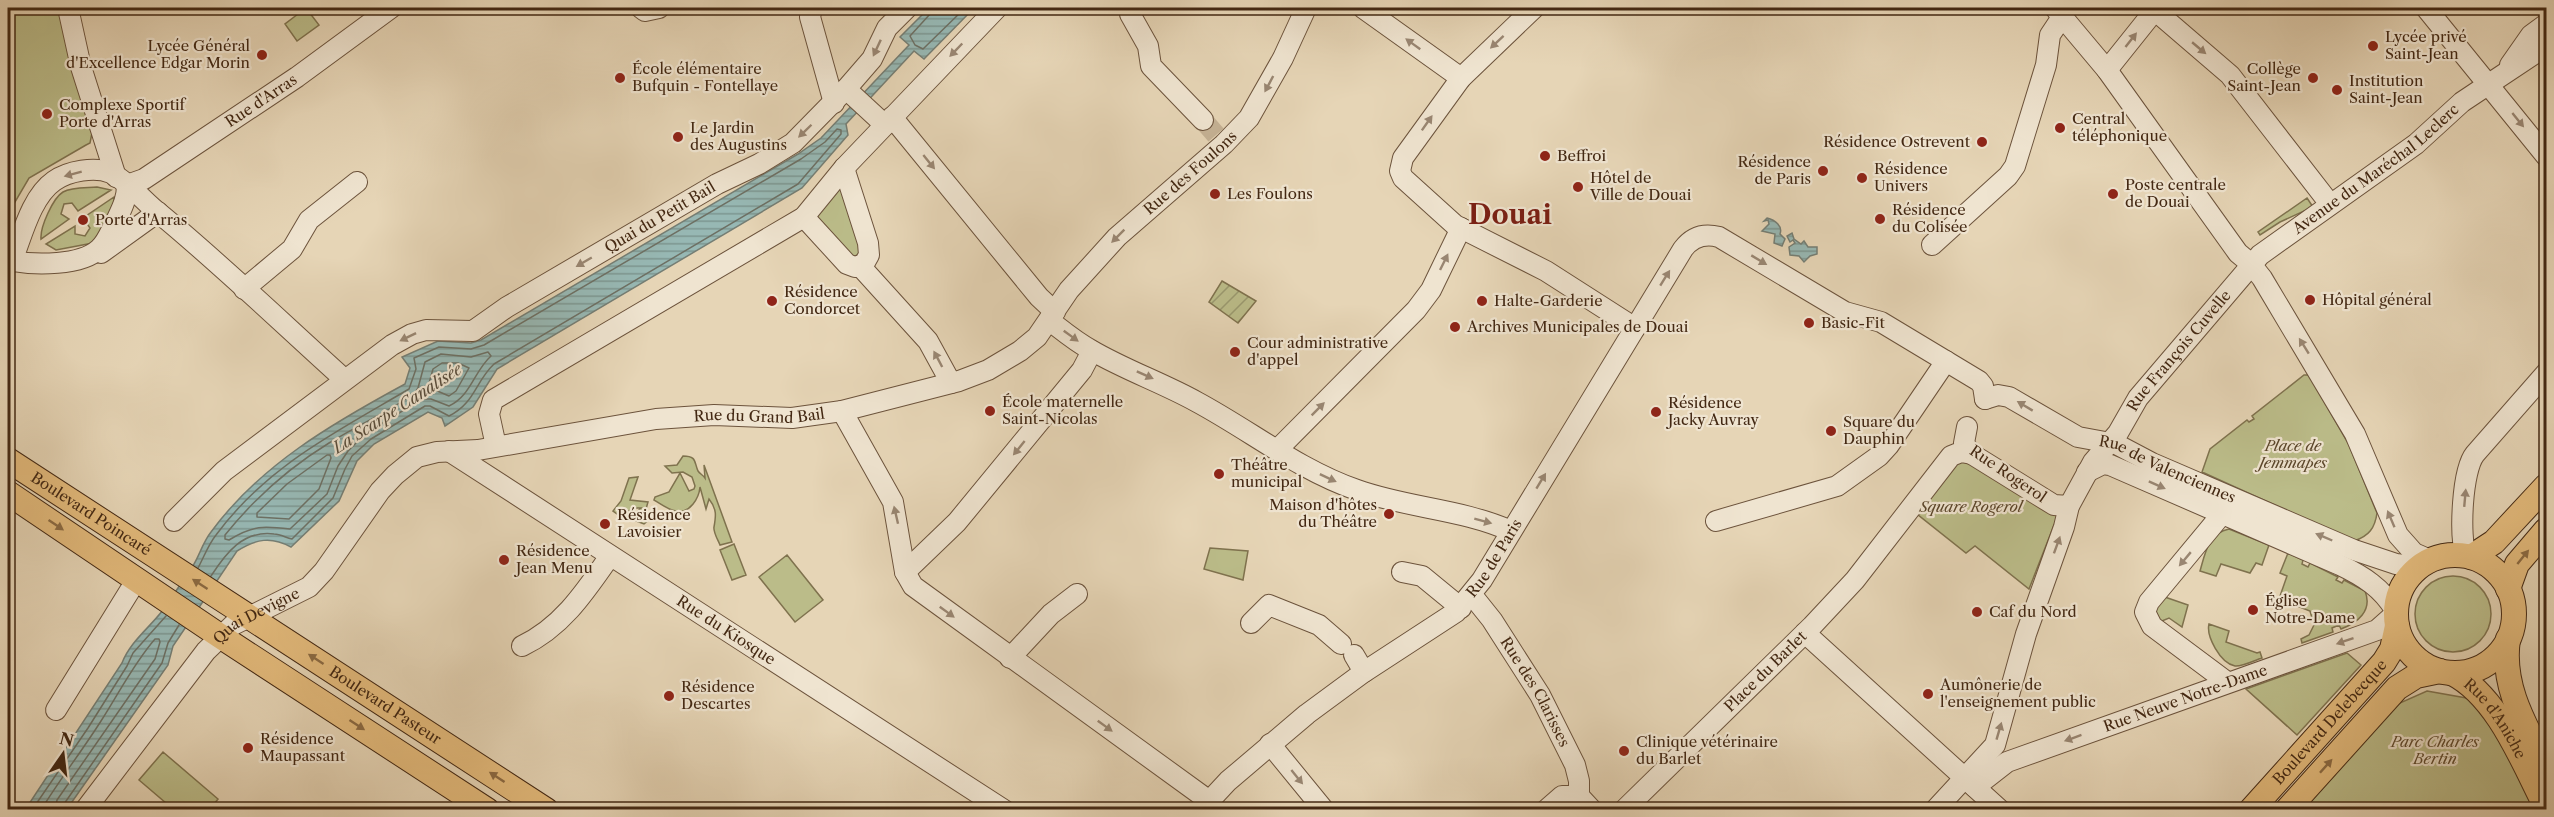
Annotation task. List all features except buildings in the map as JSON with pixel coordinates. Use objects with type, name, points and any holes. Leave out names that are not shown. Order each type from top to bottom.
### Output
[{"type":"main road","name":"Boulevard Poincaré","points":[[8,460],[226,601]]},
{"type":"main road","points":[[2468,556],[2494,542],[2547,486]]},
{"type":"main road","name":"Boulevard Poincaré","points":[[8,493],[211,630]]},
{"type":"main road","points":[[2508,589],[2517,564],[2547,530]]},
{"type":"main road","points":[[2449,555],[2468,556],[2495,570],[2508,589],[2514,616],[2508,639],[2498,654],[2484,665],[2472,670],[2446,672],[2426,666],[2413,656],[2404,644],[2396,617],[2403,585],[2424,563],[2449,555]]},
{"type":"main road","name":"Boulevard Pasteur","points":[[226,601],[546,810]]},
{"type":"main road","name":"Boulevard Delebecque","points":[[2251,810],[2384,662],[2391,649],[2396,617]]},
{"type":"main road","points":[[211,630],[487,810]]},
{"type":"main road","name":"Rue d'Aniche","points":[[2508,639],[2507,665],[2514,703],[2547,766]]},
{"type":"main road","name":"Boulevard Delebecque","points":[[2287,810],[2397,688],[2416,676],[2446,672]]},
{"type":"main road","name":"Rue d'Aniche","points":[[2446,672],[2472,685],[2490,704],[2547,807]]},
{"type":"street","points":[[68,8],[81,67],[122,181],[125,203],[106,240],[98,250],[85,258]]},
{"type":"street","name":"Rue d'Arras","points":[[122,181],[144,179],[297,77],[391,8]]},
{"type":"street","points":[[641,8],[645,11],[658,8]]},
{"type":"street","points":[[812,8],[810,17],[845,96],[888,121],[1039,297],[1052,316],[1092,351],[1170,386],[1242,427],[1276,450],[1331,480],[1380,498],[1482,520],[1510,531]]},
{"type":"street","name":"Quai du Petit Bail","points":[[344,379],[383,351],[418,332],[435,330],[464,333],[478,329],[507,306],[717,184],[759,164],[793,142],[845,96],[872,58],[884,33],[907,8]]},
{"type":"street","points":[[496,446],[489,410],[493,400],[804,217],[844,168],[997,8]]},
{"type":"street","points":[[1132,8],[1130,14],[1148,46],[1151,66],[1203,120]]},
{"type":"street","name":"Rue des Foulons","points":[[1052,316],[1069,290],[1116,237],[1220,139],[1250,118],[1306,8]]},
{"type":"street","points":[[1363,8],[1461,78]]},
{"type":"street","points":[[1534,8],[1461,78],[1403,158],[1400,171],[1403,178],[1439,213],[1461,228],[1546,272],[1635,328]]},
{"type":"street","points":[[2426,8],[2495,81],[2547,156]]},
{"type":"street","points":[[2107,70],[2153,9],[2230,75],[2330,204]]},
{"type":"street","points":[[1932,245],[2011,171],[2022,146],[2046,64],[2050,35],[2059,12],[2107,70],[2238,253],[2251,264],[2320,371],[2355,434],[2398,535],[2424,563]]},
{"type":"street","name":"Avenue du Maréchal Leclerc","points":[[2495,81],[2531,35],[2547,24]]},
{"type":"street","points":[[2046,64],[2058,46],[2075,32]]},
{"type":"street","name":"Avenue du Maréchal Leclerc","points":[[2251,264],[2266,250],[2409,150],[2451,110],[2547,46]]},
{"type":"street","points":[[844,168],[868,243],[869,255],[861,267]]},
{"type":"street","points":[[158,212],[104,252],[85,258],[33,265],[10,262],[37,201],[53,181],[72,173],[94,170],[122,181],[158,212],[344,379],[224,471],[174,521]]},
{"type":"street","points":[[244,289],[292,249],[309,220],[357,182]]},
{"type":"street","points":[[804,217],[847,264],[861,267],[925,336],[951,383]]},
{"type":"street","points":[[1276,450],[1416,310],[1431,290],[1461,228]]},
{"type":"street","name":"Rue de Paris","points":[[1204,805],[1270,744],[1364,672],[1466,601],[1686,245],[1694,238],[1707,235],[1724,239],[1845,312],[1881,322],[1940,357]]},
{"type":"street","name":"Rue François Cuvelle","points":[[1970,782],[1995,744],[2026,634],[2064,527],[2068,506],[2138,399],[2251,264]]},
{"type":"street","name":"Rue du Grand Bail","points":[[449,451],[496,446],[656,419],[714,415],[792,418],[842,411],[951,383],[988,370],[1020,351],[1037,337],[1052,316]]},
{"type":"street","points":[[905,572],[966,512],[1082,370],[1092,351]]},
{"type":"street","points":[[1716,521],[1837,486],[1880,456],[1907,421],[1940,357],[1979,381],[1983,386],[1985,399],[1954,442],[1942,466]]},
{"type":"street","points":[[2468,556],[2462,535],[2468,465],[2475,454],[2547,373]]},
{"type":"street","name":"Rue de Valenciennes","points":[[1985,399],[1995,395],[2009,397],[2085,440],[2110,442],[2354,550],[2401,566],[2424,563]]},
{"type":"street","points":[[2062,428],[2081,432],[2104,429],[2115,423],[2138,399]]},
{"type":"street","points":[[842,411],[893,502],[905,572],[919,591],[1204,805]]},
{"type":"street","name":"Rue Rogerol","points":[[1967,427],[1964,442],[1966,450],[2054,505],[2068,506]]},
{"type":"street","name":"Rue du Kiosque","points":[[449,451],[1004,810]]},
{"type":"street","name":"Quai Devigne","points":[[85,810],[166,700],[211,630],[309,587],[324,571],[367,507],[395,475],[417,457],[449,451]]},
{"type":"street","points":[[1805,633],[1855,580],[1942,466],[1954,454],[1961,452],[1972,454]]},
{"type":"street","name":"Rue de Valenciennes","points":[[2095,468],[2113,466],[2352,571],[2379,589],[2396,617]]},
{"type":"street","points":[[2222,514],[2149,602],[2145,612],[2152,626],[2226,682]]},
{"type":"street","points":[[522,646],[542,636],[564,617],[609,556]]},
{"type":"street","name":"Rue des Clarisses","points":[[1402,572],[1422,576],[1466,601],[1492,620],[1540,695],[1575,765],[1586,803]]},
{"type":"street","points":[[56,710],[146,586]]},
{"type":"street","points":[[1010,658],[1051,614],[1077,594]]},
{"type":"street","points":[[1251,623],[1269,605],[1319,625],[1347,649],[1364,672]]},
{"type":"street","name":"Rue Neuve Notre-Dame","points":[[1970,782],[2007,762],[2377,630],[2396,617]]},
{"type":"street","name":"Place du Barlet","points":[[1624,810],[1805,633],[2000,810]]},
{"type":"street","points":[[1270,744],[1324,810]]},
{"type":"street","points":[[1935,810],[1970,782]]},
{"type":"street","points":[[1546,810],[1562,796],[1586,803]]},
{"type":"green space","name":"Complexe Sportif Porte d'Arras","points":[[8,8],[59,8],[92,133],[90,143],[29,178],[8,214]]},
{"type":"green space","points":[[293,8],[306,8],[319,25],[297,41],[285,24],[298,14]]},
{"type":"green space","points":[[843,184],[861,252],[850,260],[814,219]]},
{"type":"green space","points":[[97,187],[111,190],[78,211],[72,203],[64,204],[61,214],[69,219],[41,239],[45,220],[59,195],[71,189]]},
{"type":"green space","points":[[114,197],[115,207],[93,243],[56,250],[46,244],[75,226],[75,234],[85,236],[90,228],[83,218]]},
{"type":"green space","points":[[2307,198],[2313,207],[2280,222],[2260,235],[2258,232]]},
{"type":"green space","points":[[1222,281],[1256,301],[1238,323],[1209,302]]},
{"type":"green space","name":"Place de Jemmapes","points":[[2304,375],[2309,375],[2349,445],[2377,513],[2370,531],[2364,537],[2354,541],[2202,472],[2210,449],[2247,420],[2249,422],[2254,419],[2252,416]]},
{"type":"green space","name":"Square Rogerol","points":[[1960,455],[2058,515],[2029,589],[1975,546],[1966,553],[1917,514]]},
{"type":"green space","points":[[683,456],[693,458],[698,471],[705,478],[704,465],[732,542],[720,545],[714,529],[715,509],[709,499],[706,509],[700,487],[696,500],[686,510],[673,510],[654,500],[655,497],[669,492],[680,473],[689,491],[694,489],[692,477],[683,472],[672,473],[665,466],[677,465]]},
{"type":"green space","points":[[638,477],[630,500],[648,502],[646,509],[650,519],[644,524],[636,521],[636,513],[641,508],[634,508],[620,516],[613,511],[621,501],[629,478]]},
{"type":"green space","points":[[2229,529],[2269,545],[2262,565],[2256,563],[2250,573],[2221,564],[2216,576],[2200,571],[2208,545],[2216,535]]},
{"type":"green space","points":[[734,544],[746,575],[732,580],[720,550]]},
{"type":"green space","points":[[1210,548],[1248,551],[1243,580],[1204,569]]},
{"type":"green space","points":[[2288,553],[2303,560],[2302,564],[2308,567],[2310,563],[2338,577],[2336,580],[2342,583],[2344,580],[2365,591],[2367,605],[2358,620],[2341,629],[2339,625],[2332,628],[2333,632],[2302,643],[2301,639],[2309,635],[2314,625],[2310,611],[2279,599],[2287,576],[2280,573]]},
{"type":"green space","points":[[787,555],[823,600],[795,622],[759,577]]},
{"type":"green space","points":[[2446,576],[2460,576],[2474,582],[2485,593],[2491,607],[2488,629],[2480,641],[2460,652],[2446,652],[2432,646],[2421,635],[2415,621],[2415,607],[2421,593],[2432,582]]},
{"type":"green space","points":[[2159,595],[2188,605],[2182,627],[2169,618],[2157,623],[2150,608]]},
{"type":"green space","points":[[2209,624],[2229,631],[2226,642],[2257,653],[2260,652],[2262,658],[2241,665],[2229,664],[2219,655],[2212,642]]},
{"type":"green space","points":[[2347,653],[2361,665],[2297,735],[2246,689]]},
{"type":"green space","name":"Parc Charles Bertin","points":[[2427,691],[2472,699],[2491,722],[2537,810],[2301,810],[2393,706]]},
{"type":"green space","points":[[163,752],[218,799],[210,809],[173,809],[139,780]]},
{"type":"water","name":"La Scarpe Canalisée","points":[[929,8],[974,8],[924,59],[914,51],[846,124],[848,135],[802,188],[497,369],[473,407],[445,426],[442,418],[428,412],[374,444],[357,461],[339,501],[291,547],[277,541],[264,540],[237,551],[173,646],[168,665],[67,809],[25,810],[131,647],[166,606],[196,560],[208,536],[230,508],[252,486],[275,466],[325,430],[405,384],[410,368],[402,357],[438,341],[471,343],[481,340],[798,154],[821,138],[909,45],[900,37]]},
{"type":"water","points":[[1767,218],[1779,226],[1780,234],[1785,239],[1782,246],[1774,243],[1775,234],[1762,231],[1769,224],[1768,220],[1764,221]]},
{"type":"water","points":[[1792,233],[1794,239],[1801,244],[1804,241],[1808,247],[1817,247],[1817,254],[1810,256],[1804,262],[1799,256],[1790,255],[1789,247],[1795,243],[1793,240],[1790,242],[1787,236]]},
{"type":"tunnel","points":[[1203,120],[1216,135]]},
{"type":"place","name":"Lycée privé Saint-Jean","points":[[2373,46]]},
{"type":"place","name":"Lycée Général d'Excellence Edgar Morin","points":[[262,55]]},
{"type":"place","name":"École élémentaire Bufquin - Fontellaye","points":[[620,78]]},
{"type":"place","name":"Collège Saint-Jean","points":[[2313,78]]},
{"type":"place","name":"Institution Saint-Jean","points":[[2337,90]]},
{"type":"place","name":"Complexe Sportif Porte d'Arras","points":[[47,114]]},
{"type":"place","name":"Central téléphonique","points":[[2060,128]]},
{"type":"place","name":"Le Jardin des Augustins","points":[[678,137]]},
{"type":"place","name":"Résidence Ostrevent","points":[[1982,142]]},
{"type":"place","name":"Beffroi","points":[[1545,156]]},
{"type":"place","name":"Résidence de Paris","points":[[1823,171]]},
{"type":"place","name":"Résidence Univers","points":[[1862,178]]},
{"type":"place","name":"Hôtel de Ville de Douai","points":[[1578,187]]},
{"type":"place","name":"Les Foulons","points":[[1215,194]]},
{"type":"place","name":"Poste centrale de Douai","points":[[2113,194]]},
{"type":"place","name":"Résidence du Colisée","points":[[1880,219]]},
{"type":"place","name":"Porte d'Arras","points":[[83,220]]},
{"type":"place","name":"Hôpital général","points":[[2310,300]]},
{"type":"place","name":"Résidence Condorcet","points":[[772,301]]},
{"type":"place","name":"Halte-Garderie","points":[[1482,301]]},
{"type":"place","name":"Basic-Fit","points":[[1809,323]]},
{"type":"place","name":"Archives Municipales de Douai","points":[[1455,327]]},
{"type":"place","name":"Cour administrative d'appel","points":[[1235,352]]},
{"type":"place","name":"École maternelle Saint-Nicolas","points":[[990,411]]},
{"type":"place","name":"Résidence Jacky Auvray","points":[[1656,412]]},
{"type":"place","name":"Square du Dauphin","points":[[1831,431]]},
{"type":"place","name":"Théâtre municipal","points":[[1219,474]]},
{"type":"place","name":"Maison d'hôtes du Théâtre","points":[[1389,514]]},
{"type":"place","name":"Résidence Lavoisier","points":[[605,524]]},
{"type":"place","name":"Résidence Jean Menu","points":[[504,560]]},
{"type":"place","name":"Église Notre-Dame","points":[[2253,610]]},
{"type":"place","name":"Caf du Nord","points":[[1977,612]]},
{"type":"place","name":"Aumônerie de l'enseignement public","points":[[1928,694]]},
{"type":"place","name":"Résidence Descartes","points":[[669,696]]},
{"type":"place","name":"Résidence Maupassant","points":[[248,748]]},
{"type":"place","name":"Clinique vétérinaire du Barlet","points":[[1624,751]]},
{"type":"district","name":"Douai","points":[[1510,215]]}]
